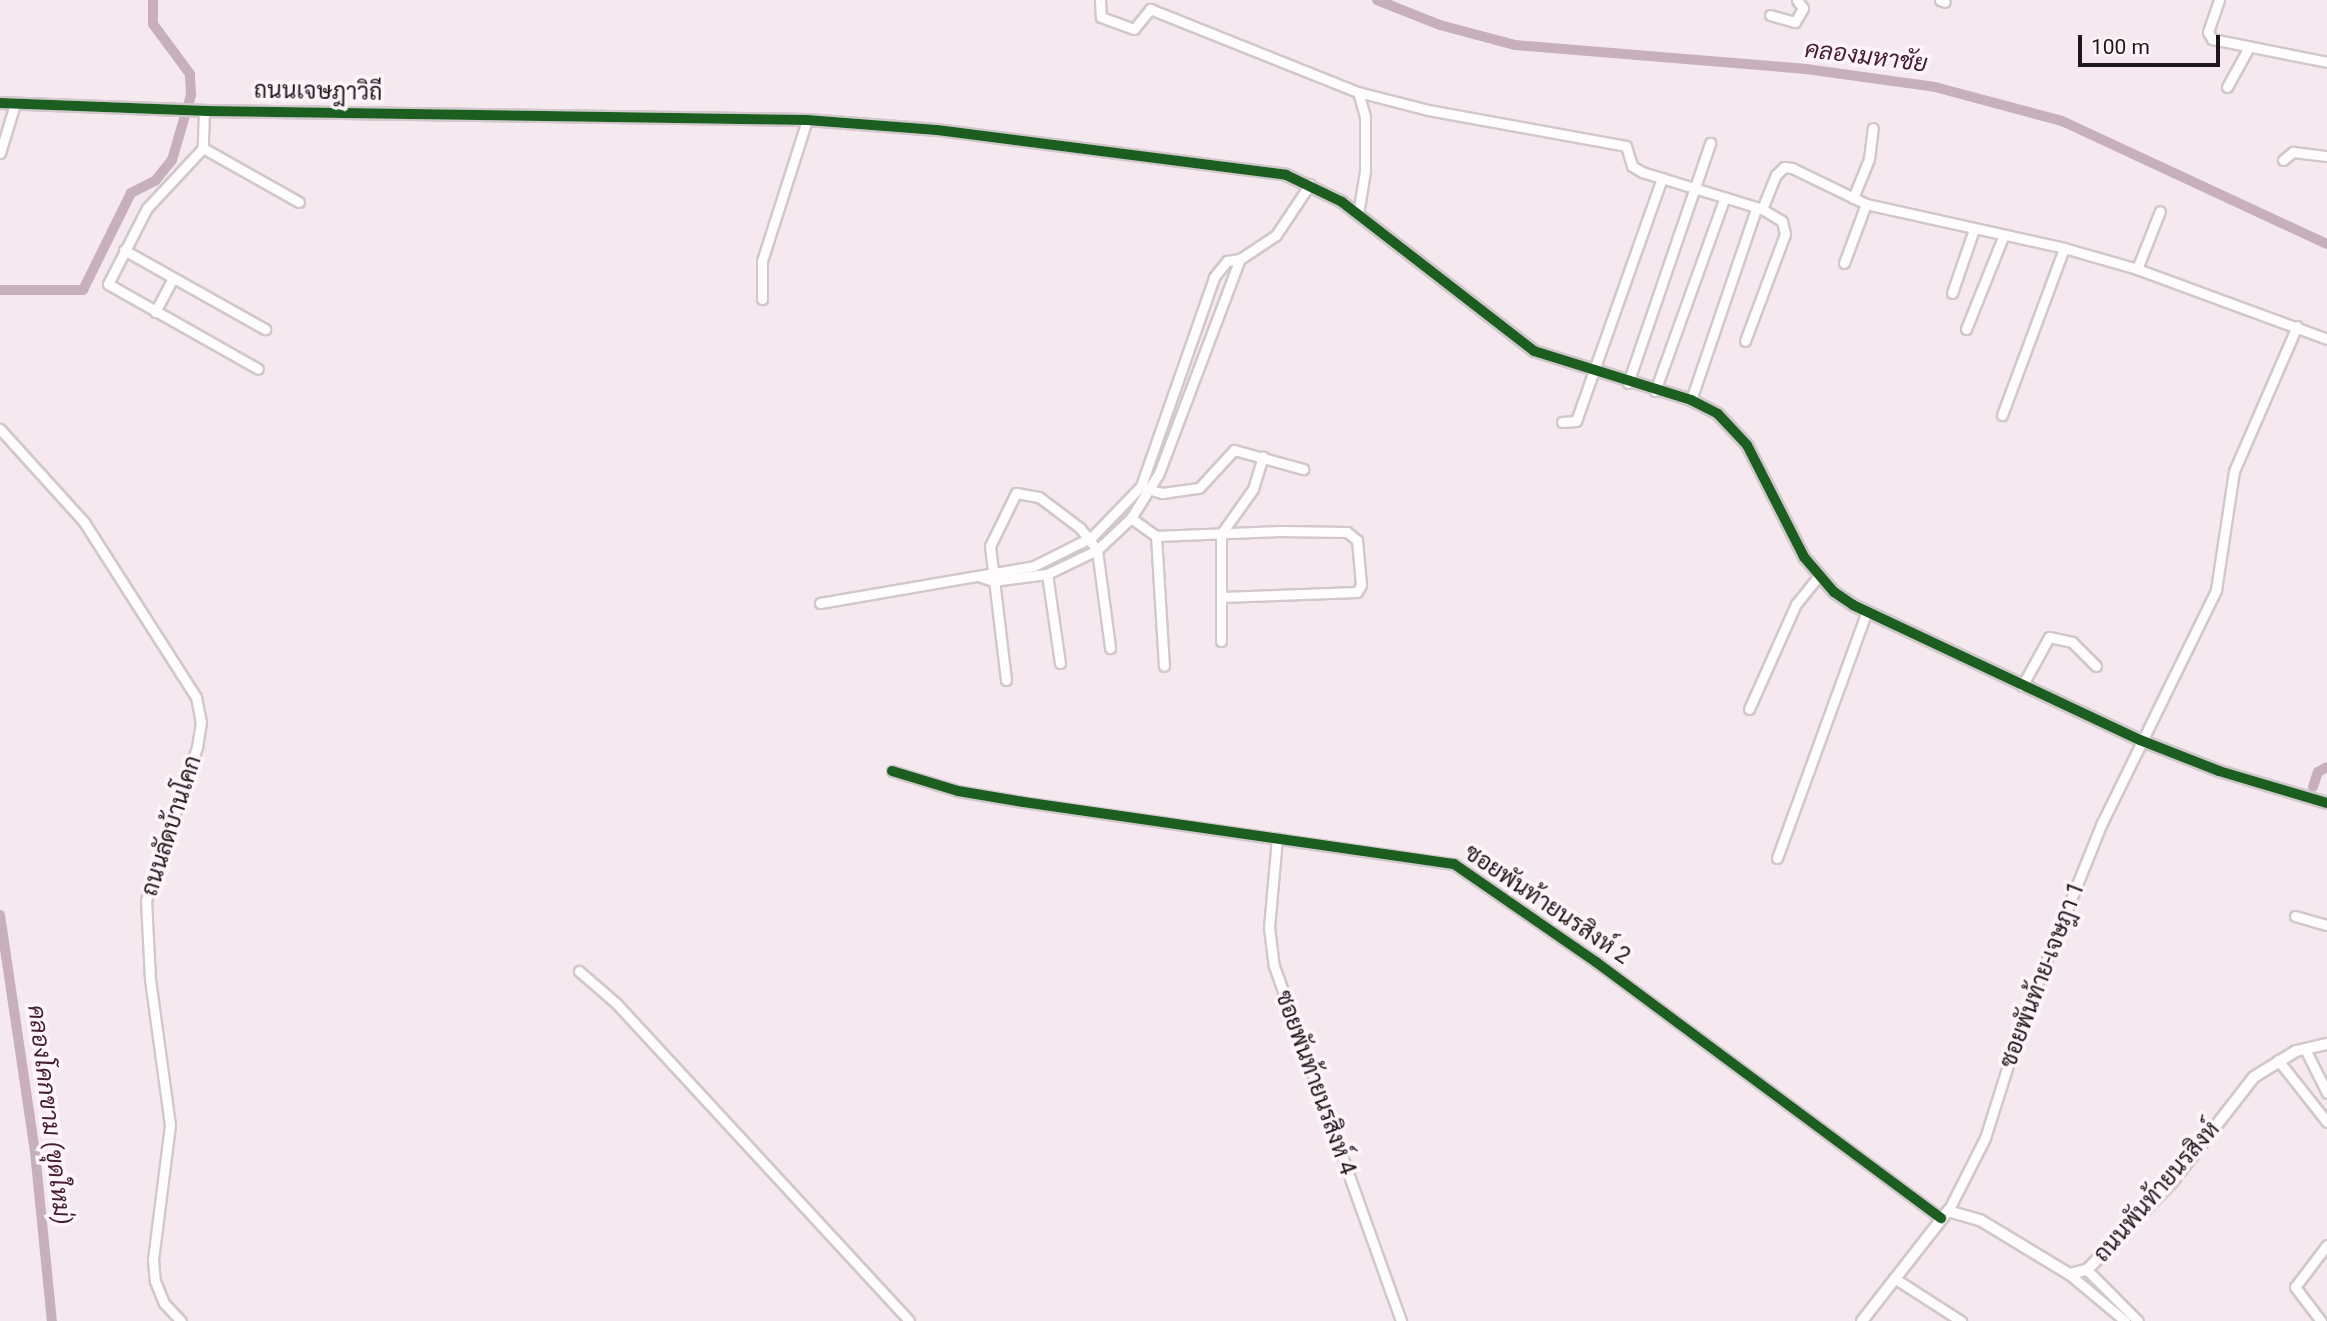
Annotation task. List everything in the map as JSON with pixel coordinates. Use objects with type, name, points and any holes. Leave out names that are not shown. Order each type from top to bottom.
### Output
[{"type":"street","points":[[1100,0],[1099,13],[1106,20],[1134,30],[1150,9],[1358,92],[1428,110],[1626,146],[1632,166],[1759,209],[1782,221],[1785,234],[1745,341]]},
{"type":"street","points":[[1770,15],[1795,22],[1803,8],[1797,0]]},
{"type":"street","points":[[2219,0],[2209,36],[2248,50],[2327,62]]},
{"type":"street","points":[[2227,86],[2248,50]]},
{"type":"street","points":[[1358,92],[1365,117],[1365,171],[1358,214]]},
{"type":"street","name":"ถนนเจษฎาวิถี","points":[[0,103],[204,111],[635,115],[807,120],[937,130],[1136,159],[1269,172],[1310,184],[1358,214],[1521,342],[1547,357],[1691,400],[1718,414],[1747,445],[1804,557],[1819,576],[1866,613],[2140,740],[2219,771],[2327,803]]},
{"type":"street","points":[[0,153],[15,104]]},
{"type":"street","points":[[204,111],[203,148],[153,200],[108,284],[258,369]]},
{"type":"street","points":[[762,299],[760,269],[807,120]]},
{"type":"street","points":[[1853,198],[1869,159],[1873,128]]},
{"type":"street","points":[[1628,383],[1710,143]]},
{"type":"street","points":[[203,148],[299,202]]},
{"type":"street","points":[[2283,160],[2293,152],[2327,156]]},
{"type":"street","points":[[1691,400],[1759,209],[1783,167],[1866,204],[2003,237],[2064,248],[2137,270],[2327,339]]},
{"type":"street","points":[[1562,422],[1577,421],[1591,372],[1662,178]]},
{"type":"street","points":[[993,576],[1057,558],[1089,540],[1141,486],[1214,277],[1227,261],[1240,259],[1286,225],[1310,184]]},
{"type":"street","points":[[1655,391],[1725,197]]},
{"type":"street","points":[[1844,263],[1866,204]]},
{"type":"street","points":[[2137,270],[2160,211]]},
{"type":"street","points":[[1952,293],[1974,229]]},
{"type":"street","points":[[1966,329],[2003,237]]},
{"type":"street","points":[[2002,415],[2064,248]]},
{"type":"street","points":[[124,250],[265,329]]},
{"type":"street","points":[[820,603],[981,577],[1047,574],[1097,550],[1131,518],[1151,491],[1240,259]]},
{"type":"street","points":[[155,312],[173,278]]},
{"type":"street","name":"ซอยพันท้าย-เจษฎา 1","points":[[1945,1215],[1981,1147],[2021,1024],[2140,740],[2216,590],[2234,471],[2297,326]]},
{"type":"street","name":"ถนนลัดบ้านโคก","points":[[0,429],[84,523],[196,697],[201,722],[197,747],[151,878],[146,910],[150,979],[170,1125],[153,1260],[155,1281],[164,1303],[181,1321]]},
{"type":"street","points":[[1141,486],[1151,491],[1199,488],[1234,450],[1303,469]]},
{"type":"street","points":[[1221,640],[1221,534],[1253,489],[1263,457]]},
{"type":"street","points":[[1006,680],[990,546],[1016,493],[1039,497],[1080,528],[1097,550],[1110,648]]},
{"type":"street","points":[[1131,518],[1156,536],[1347,532],[1357,540],[1361,585],[1357,592],[1222,597]]},
{"type":"street","points":[[1156,536],[1164,666]]},
{"type":"street","points":[[1047,574],[1060,663]]},
{"type":"street","points":[[1749,709],[1796,604],[1819,576]]},
{"type":"street","points":[[1777,858],[1866,613]]},
{"type":"street","points":[[2022,686],[2049,638],[2072,642],[2096,666]]},
{"type":"street","name":"ซอยพันท้ายนรสิงห์ 2","points":[[892,772],[958,791],[1439,860],[1467,871],[1945,1215]]},
{"type":"street","name":"ซอยพันท้ายนรสิงห์ 4","points":[[1277,838],[1269,926],[1273,966],[1401,1321]]},
{"type":"street","points":[[2295,916],[2327,925]]},
{"type":"street","points":[[579,971],[616,1003],[909,1321]]},
{"type":"street","name":"ถนนพันท้ายนรสิงห์","points":[[1945,1215],[1980,1220],[2069,1274],[2087,1270],[2172,1182],[2246,1086],[2278,1060],[2327,1044]]},
{"type":"street","points":[[2305,1049],[2327,1093]]},
{"type":"street","points":[[2278,1060],[2327,1122]]},
{"type":"street","points":[[1865,1320],[1894,1278],[1945,1215]]},
{"type":"street","points":[[2321,1321],[2295,1287],[2327,1245]]},
{"type":"street","points":[[2087,1270],[2130,1310],[2138,1321]]},
{"type":"street","points":[[2069,1274],[2124,1321],[2130,1310]]},
{"type":"street","points":[[1894,1278],[1960,1321]]},
{"type":"waterway","name":"คลองโคกขาม (ขุดใหม่)","points":[[0,290],[83,290],[131,193],[155,181],[172,160],[191,95],[190,74],[153,24],[153,0]]},
{"type":"waterway","name":"คลองมหาชัย","points":[[1377,0],[1440,25],[1515,45],[1806,69],[1935,87],[2062,121],[2327,244]]},
{"type":"waterway","points":[[2313,787],[2318,772],[2327,767]]},
{"type":"waterway","name":"คลองโคกขาม (ขุดใหม่)","points":[[0,915],[35,1152],[52,1321]]},
{"type":"cycle path","points":[[0,103],[208,111],[807,120],[937,130],[1286,175],[1342,202],[1534,351],[1691,400],[1718,414],[1747,445],[1804,557],[1834,592],[1853,605],[2140,740],[2219,771],[2327,803]]},
{"type":"cycle path","points":[[892,771],[958,791],[1023,802],[1454,864],[1596,962],[1941,1218]]}]
